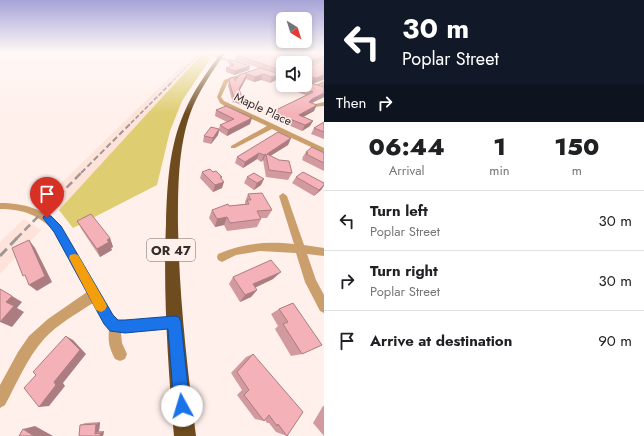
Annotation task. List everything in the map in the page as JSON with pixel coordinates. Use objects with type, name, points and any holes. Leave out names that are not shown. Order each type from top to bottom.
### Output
[{"type":"highway","name":"OR 47","points":[[185,436],[174,322],[171,242],[175,167],[186,114],[209,73]]},
{"type":"street","name":"Maple Place","points":[[243,73],[227,80],[224,83],[219,99],[228,106],[324,150]]},
{"type":"street","points":[[312,87],[324,82]]},
{"type":"street","points":[[312,87],[318,89]]},
{"type":"street","points":[[314,105],[324,104]]},
{"type":"street","points":[[233,147],[272,126]]},
{"type":"street","points":[[283,196],[311,282],[324,308]]},
{"type":"street","points":[[0,206],[21,207],[35,211],[52,222],[58,229],[109,320],[115,326],[125,327],[174,322]]},
{"type":"street","points":[[222,257],[235,251],[265,245],[324,252]]},
{"type":"street","points":[[0,400],[38,335],[49,325],[94,295]]},
{"type":"street","points":[[115,326],[115,344],[120,354]]},
{"type":"shaded area","points":[[174,73],[186,73],[61,208],[47,197]]},
{"type":"shaded area","points":[[184,73],[201,73],[182,101],[170,131],[157,185],[73,228],[59,210]]},
{"type":"shaded area","points":[[24,219],[41,230],[0,274],[0,242]]},
{"type":"building","points":[[244,73],[276,73],[276,76],[272,77],[263,74],[255,77],[247,74],[239,89],[243,100],[235,96],[234,98],[229,81],[230,78],[234,77],[235,81],[239,75]]},
{"type":"building","points":[[312,73],[324,73],[324,75],[313,79],[315,78],[312,77]]},
{"type":"building","points":[[312,83],[324,87],[324,93],[309,102],[317,105],[299,115],[313,121],[305,125],[272,112],[313,92]]},
{"type":"building","points":[[226,106],[252,118],[228,130],[220,125],[234,119],[216,110]]},
{"type":"building","points":[[324,122],[324,132],[314,128]]},
{"type":"building","points":[[211,127],[219,129],[213,138],[204,136]]},
{"type":"building","points":[[278,132],[291,138],[267,154],[279,160],[289,161],[292,173],[269,170],[266,154],[264,155],[259,153],[245,162],[237,157]]},
{"type":"building","points":[[312,147],[324,153],[324,163],[306,154],[308,153],[306,152]]},
{"type":"building","points":[[210,169],[213,172],[216,171],[222,177],[220,177],[224,182],[215,185],[202,172]]},
{"type":"building","points":[[303,172],[324,183],[324,185],[319,190],[296,177]]},
{"type":"building","points":[[254,173],[264,179],[257,183],[247,177]]},
{"type":"building","points":[[262,193],[272,210],[257,211],[261,219],[230,223],[227,217],[217,219],[212,210],[228,204],[229,206],[249,204],[247,200],[251,200],[248,194]]},
{"type":"building","points":[[91,214],[110,238],[107,240],[109,242],[97,249],[77,221]]},
{"type":"building","points":[[29,240],[45,276],[29,285],[25,275],[23,276],[12,248]]},
{"type":"building","points":[[271,260],[281,272],[253,284],[257,290],[245,295],[233,277]]},
{"type":"building","points":[[0,289],[12,296],[6,302],[14,306],[0,322]]},
{"type":"building","points":[[293,303],[322,345],[302,354],[283,324],[288,322],[279,309]]},
{"type":"building","points":[[66,336],[80,350],[54,382],[56,385],[39,407],[24,388],[36,375],[33,372]]},
{"type":"building","points":[[253,354],[303,412],[287,436],[269,415],[264,421],[244,395],[249,390],[237,372]]},
{"type":"building","points":[[96,424],[95,434],[100,433],[100,436],[79,436],[80,425]]},
{"type":"building","points":[[23,429],[34,436],[19,436]]},
{"type":"railway","points":[[170,84],[180,73]]},
{"type":"railway","points":[[82,172],[170,84]]},
{"type":"railway","points":[[16,239],[82,172]]},
{"type":"railway","points":[[0,256],[17,238]]},
{"type":"slow traffic","points":[[74,258],[101,306]]},
{"type":"route","points":[[47,218],[58,229],[94,295],[109,320],[115,326],[125,327],[174,322],[182,406]]}]
